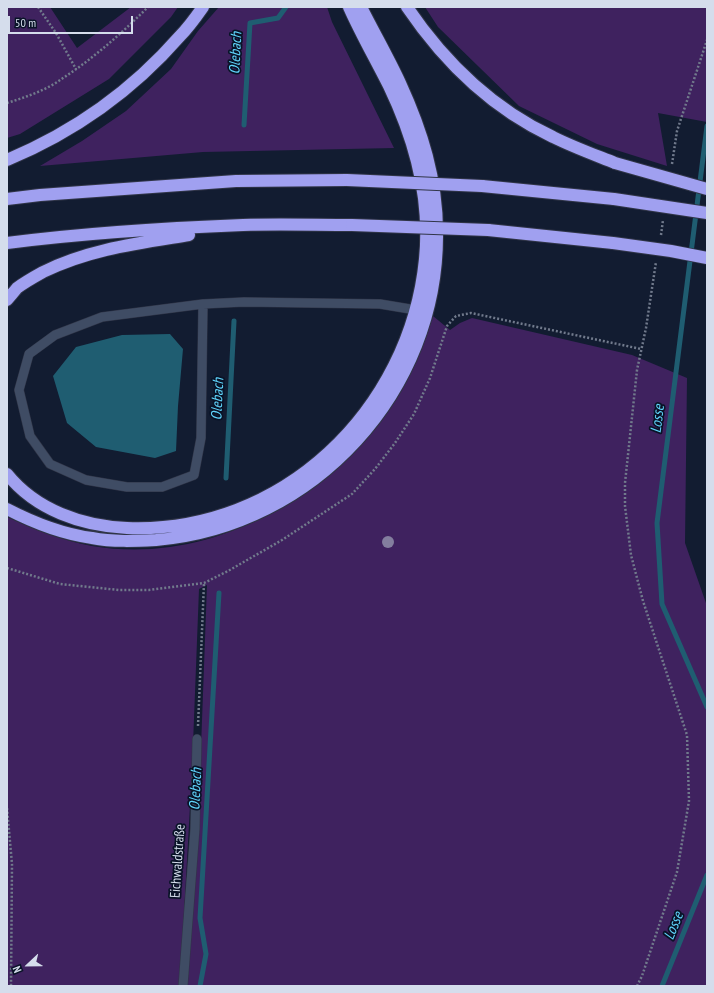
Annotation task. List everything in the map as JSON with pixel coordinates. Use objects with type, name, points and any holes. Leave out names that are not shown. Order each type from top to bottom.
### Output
[{"type":"highway","points":[[7,160],[59,135],[88,118],[114,99],[146,71],[181,36],[203,7]]},
{"type":"highway","points":[[7,474],[14,483],[30,497],[67,517],[92,524],[118,527],[168,527],[217,517],[264,498],[286,486],[326,456],[344,439],[364,415],[389,378],[409,332],[422,283],[426,233],[422,183],[409,134],[397,103],[349,7]]},
{"type":"highway","points":[[7,509],[33,522],[62,532],[97,539],[143,541],[195,534],[220,528],[245,519],[268,508],[313,481],[352,446],[370,427],[385,406],[410,360],[420,336],[428,310],[436,259],[436,213],[433,181],[420,130],[399,81],[361,7]]},
{"type":"highway","points":[[407,7],[422,30],[440,52],[489,98],[515,116],[553,137],[615,163],[707,189]]},
{"type":"highway","points":[[7,199],[40,195],[236,180],[347,180],[482,186],[614,199],[707,213]]},
{"type":"highway","points":[[7,243],[45,238],[129,231],[244,225],[352,224],[488,230],[613,243],[671,251],[707,258]]},
{"type":"highway","points":[[7,300],[18,288],[33,277],[76,258],[127,245],[244,225]]},
{"type":"lane","points":[[203,304],[201,438],[194,475],[162,486],[127,487],[86,480],[50,464],[30,436],[19,390],[29,354],[55,335],[102,317],[203,304],[244,302],[380,304],[416,310]]},
{"type":"lane","name":"Eichwaldstraße","points":[[183,986],[195,829],[197,739]]},
{"type":"path","points":[[38,7],[56,33],[76,69]]},
{"type":"path","points":[[7,103],[41,91],[63,79],[120,34],[148,7]]},
{"type":"path","points":[[7,568],[60,584],[119,590],[149,590],[204,583],[228,571],[282,540],[352,494],[375,469],[395,443],[414,414],[430,378],[448,326],[456,316],[470,314],[641,349],[637,370],[627,468],[625,506],[631,555],[643,601],[686,735],[689,801],[677,872],[642,976],[637,986]]},
{"type":"path","points":[[197,739],[204,583]]},
{"type":"path","points":[[7,808],[12,864],[11,986]]},
{"type":"shaded area","points":[[7,7],[50,7],[77,48],[131,7],[178,7],[171,17],[109,79],[20,134],[7,138]]},
{"type":"shaded area","points":[[219,7],[327,7],[332,22],[394,148],[203,152],[40,166],[82,141],[126,111],[171,69],[198,31]]},
{"type":"shaded area","points":[[425,7],[707,7],[707,122],[658,113],[667,166],[597,144],[519,106],[438,27]]},
{"type":"shaded area","points":[[433,316],[450,330],[460,323],[472,318],[632,355],[687,378],[685,543],[707,606],[707,986],[186,986],[198,829],[207,585],[199,589],[192,770],[180,986],[7,986],[7,517],[49,534],[81,544],[134,550],[175,546],[215,537],[254,522],[290,502],[324,477],[354,449],[381,418],[393,403],[404,385],[422,346]]},
{"type":"water","points":[[170,334],[183,349],[176,451],[155,458],[96,447],[67,423],[53,376],[76,347],[122,335]]},
{"type":"waterway","name":"Olebach","points":[[244,125],[250,23],[278,18],[286,7]]},
{"type":"waterway","name":"Losse","points":[[707,126],[657,523],[662,604],[707,707]]},
{"type":"waterway","name":"Olebach","points":[[226,478],[234,321]]},
{"type":"waterway","name":"Olebach","points":[[200,986],[206,954],[200,918],[219,593]]},
{"type":"waterway","name":"Losse","points":[[662,986],[707,875]]}]
